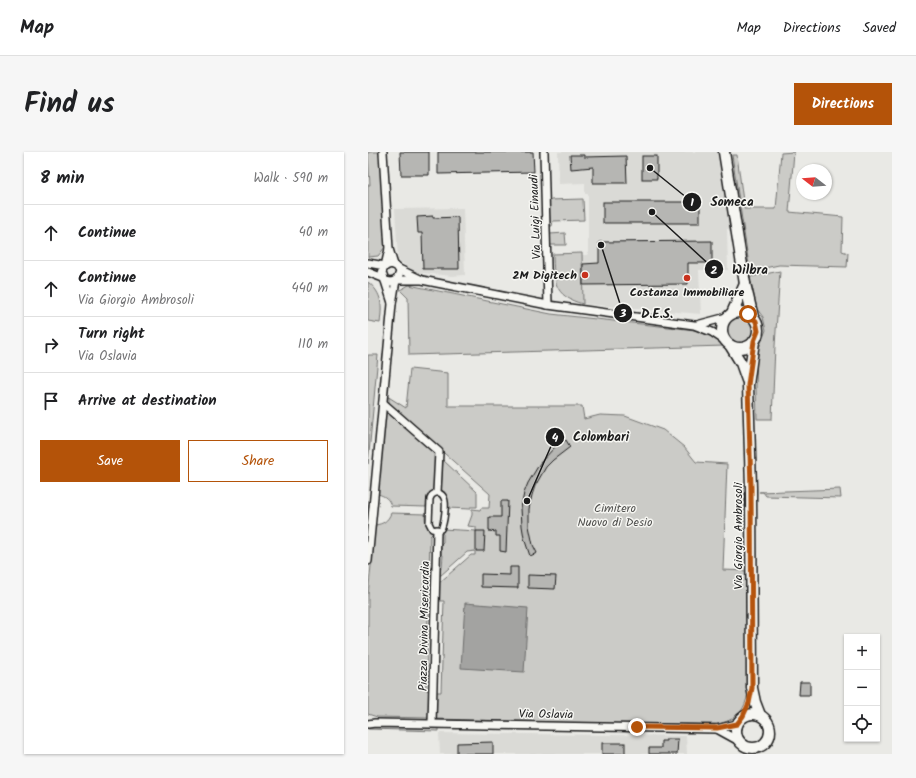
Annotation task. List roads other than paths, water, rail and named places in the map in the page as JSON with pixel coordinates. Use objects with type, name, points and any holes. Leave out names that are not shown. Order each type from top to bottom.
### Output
[{"type":"main road","points":[[724,152],[745,284],[753,317],[758,326],[757,336],[754,341],[749,346],[743,348],[736,347],[724,338],[722,327],[730,315],[745,284]]},
{"type":"main road","points":[[730,315],[743,312],[753,317]]},
{"type":"main road","name":"Via Giorgio Ambrosoli","points":[[740,720],[749,703],[752,688],[751,488],[748,385],[754,341]]},
{"type":"main road","name":"Via Giorgio Ambrosoli","points":[[729,343],[741,363],[748,385]]},
{"type":"main road","name":"Via Giorgio Ambrosoli","points":[[752,688],[760,715]]},
{"type":"main road","points":[[752,714],[760,715],[764,718],[770,728],[768,739],[759,750],[742,747],[735,735],[740,720],[752,714]]},
{"type":"street","points":[[383,152],[389,249],[382,273],[392,304]]},
{"type":"street","name":"Via Luigi Einaudi","points":[[544,152],[548,305]]},
{"type":"street","points":[[368,561],[392,304],[397,280],[400,275],[389,249]]},
{"type":"street","points":[[368,264],[385,266],[389,264],[422,280]]},
{"type":"street","points":[[368,272],[391,282],[397,280],[422,280],[548,305],[694,325],[712,332],[729,343]]},
{"type":"street","points":[[694,325],[730,315]]},
{"type":"street","name":"Piazza Divina Misericordia","points":[[383,403],[439,452],[437,492]]},
{"type":"street","name":"Piazza Divina Misericordia","points":[[437,492],[442,495],[445,500],[444,524],[441,529],[437,530],[431,528],[429,523],[430,499],[432,495],[437,492]]},
{"type":"street","name":"Piazza Divina Misericordia","points":[[432,723],[437,530]]},
{"type":"street","name":"Via Oslavia","points":[[370,722],[717,728],[740,720]]},
{"type":"street","name":"Via Oslavia","points":[[717,728],[742,747]]},
{"type":"place","name":"Someca","points":[[650,168]]},
{"type":"place","name":"Wilbra","points":[[652,212]]},
{"type":"place","name":"D.E.S.","points":[[601,245]]},
{"type":"place","name":"2M Digitech","points":[[585,275]]},
{"type":"place","name":"Costanza Immobiliare","points":[[687,278]]},
{"type":"place","name":"Colombari","points":[[527,501]]},
{"type":"park label","name":"Cimitero Nuovo di Desio","points":[[615,515]]}]
